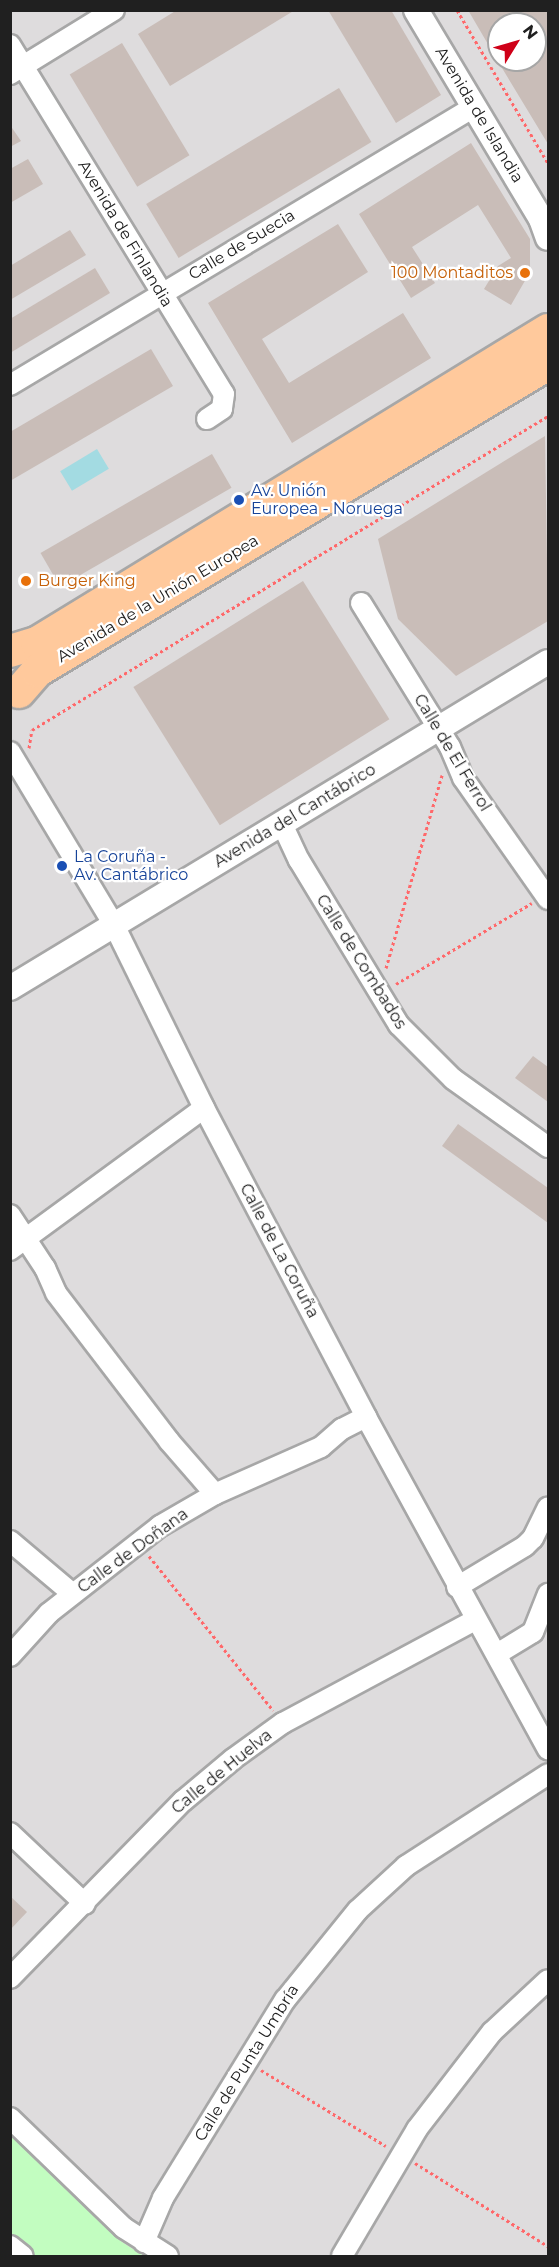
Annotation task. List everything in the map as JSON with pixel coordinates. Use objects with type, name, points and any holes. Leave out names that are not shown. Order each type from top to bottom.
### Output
[{"type":"main road","name":"Avenida de la Unión Europea","points":[[10,651],[37,643],[549,330]]},
{"type":"main road","name":"Avenida de la Unión Europea","points":[[14,691],[37,671],[549,364]]},
{"type":"street","points":[[17,70],[114,10]]},
{"type":"street","name":"Avenida de Islandia","points":[[416,10],[546,227]]},
{"type":"street","name":"Avenida de Finlandia","points":[[10,45],[17,70],[224,394],[222,409],[207,419]]},
{"type":"street","name":"Calle de Suecia","points":[[10,385],[474,107]]},
{"type":"street","name":"Calle de El Ferrol","points":[[361,603],[445,738],[463,778],[547,897]]},
{"type":"street","name":"Avenida del Cantábrico","points":[[10,988],[282,824],[445,738],[549,662]]},
{"type":"street","name":"Calle de La Coruña","points":[[13,756],[114,925],[204,1108],[366,1418],[475,1620],[497,1654],[549,1749]]},
{"type":"street","name":"Calle de Combados","points":[[282,824],[378,995],[418,1047],[453,1080],[549,1147]]},
{"type":"street","points":[[10,1250],[204,1108]]},
{"type":"street","points":[[10,1215],[27,1239],[56,1293],[169,1441],[215,1494]]},
{"type":"street","name":"Calle de Doñana","points":[[10,1656],[49,1613],[139,1543],[215,1494],[321,1447],[342,1429],[366,1418]]},
{"type":"street","points":[[457,1587],[525,1546],[533,1539],[549,1507]]},
{"type":"street","points":[[10,1541],[73,1594]]},
{"type":"street","points":[[497,1654],[533,1632],[549,1594]]},
{"type":"street","name":"Calle de Huelva","points":[[10,1978],[85,1904],[183,1801],[283,1723],[475,1620]]},
{"type":"street","name":"Calle de Punta Umbría","points":[[144,2242],[163,2198],[285,2000],[358,1910],[406,1866],[549,1774]]},
{"type":"street","points":[[10,1833],[85,1904]]},
{"type":"street","points":[[342,2256],[417,2128],[492,2032],[549,1980]]},
{"type":"street","points":[[10,2118],[144,2242],[168,2256]]},
{"type":"street","points":[[10,2246],[23,2256]]},
{"type":"path","points":[[457,10],[549,163]]},
{"type":"path","points":[[13,756],[28,752],[32,730],[549,416]]},
{"type":"path","points":[[378,995],[445,738]]},
{"type":"path","points":[[378,995],[547,897]]},
{"type":"path","points":[[139,1543],[283,1723]]},
{"type":"shaded area","points":[[10,11],[496,11],[487,12],[487,72],[536,72],[548,92],[548,2256],[144,2256],[122,2242],[11,2135]]},
{"type":"green space","points":[[10,2135],[122,2242],[144,2256],[35,2256],[11,2237]]},
{"type":"water","points":[[97,449],[109,469],[72,491],[60,471]]},
{"type":"building","points":[[177,10],[295,10],[170,86],[138,34]]},
{"type":"building","points":[[328,10],[391,10],[441,95],[396,123]]},
{"type":"building","points":[[468,10],[548,10],[548,144],[504,72],[547,72],[547,12],[487,12],[487,42]]},
{"type":"building","points":[[122,43],[189,155],[137,187],[70,74]]},
{"type":"building","points":[[339,88],[371,142],[179,258],[146,204]]},
{"type":"building","points":[[10,125],[21,141],[10,147]]},
{"type":"building","points":[[471,143],[530,239],[530,272],[511,305],[484,289],[498,266],[511,258],[478,205],[412,247],[435,283],[411,298],[359,214]]},
{"type":"building","points":[[28,159],[43,184],[10,203],[10,169]]},
{"type":"building","points":[[338,224],[368,272],[262,339],[289,383],[403,313],[431,358],[292,443],[208,303]]},
{"type":"building","points":[[70,230],[86,255],[10,300],[10,266]]},
{"type":"building","points":[[95,268],[110,293],[10,353],[10,319]]},
{"type":"building","points":[[151,349],[173,386],[10,481],[10,432]]},
{"type":"building","points":[[545,436],[548,621],[456,676],[398,619],[378,539]]},
{"type":"building","points":[[212,454],[232,488],[60,587],[41,553]]},
{"type":"building","points":[[303,581],[389,719],[220,825],[133,687]]},
{"type":"building","points":[[533,1056],[548,1067],[548,1102],[515,1078]]},
{"type":"building","points":[[458,1124],[548,1188],[548,1223],[442,1146]]},
{"type":"building","points":[[10,1896],[27,1912],[10,1930]]},
{"type":"place","name":"100 Montaditos","points":[[525,273]]},
{"type":"place","name":"Av. Unión Europea - Noruega","points":[[239,500]]},
{"type":"place","name":"Burger King","points":[[26,581]]},
{"type":"place","name":"La Coruña - Av. Cantábrico","points":[[62,866]]}]
